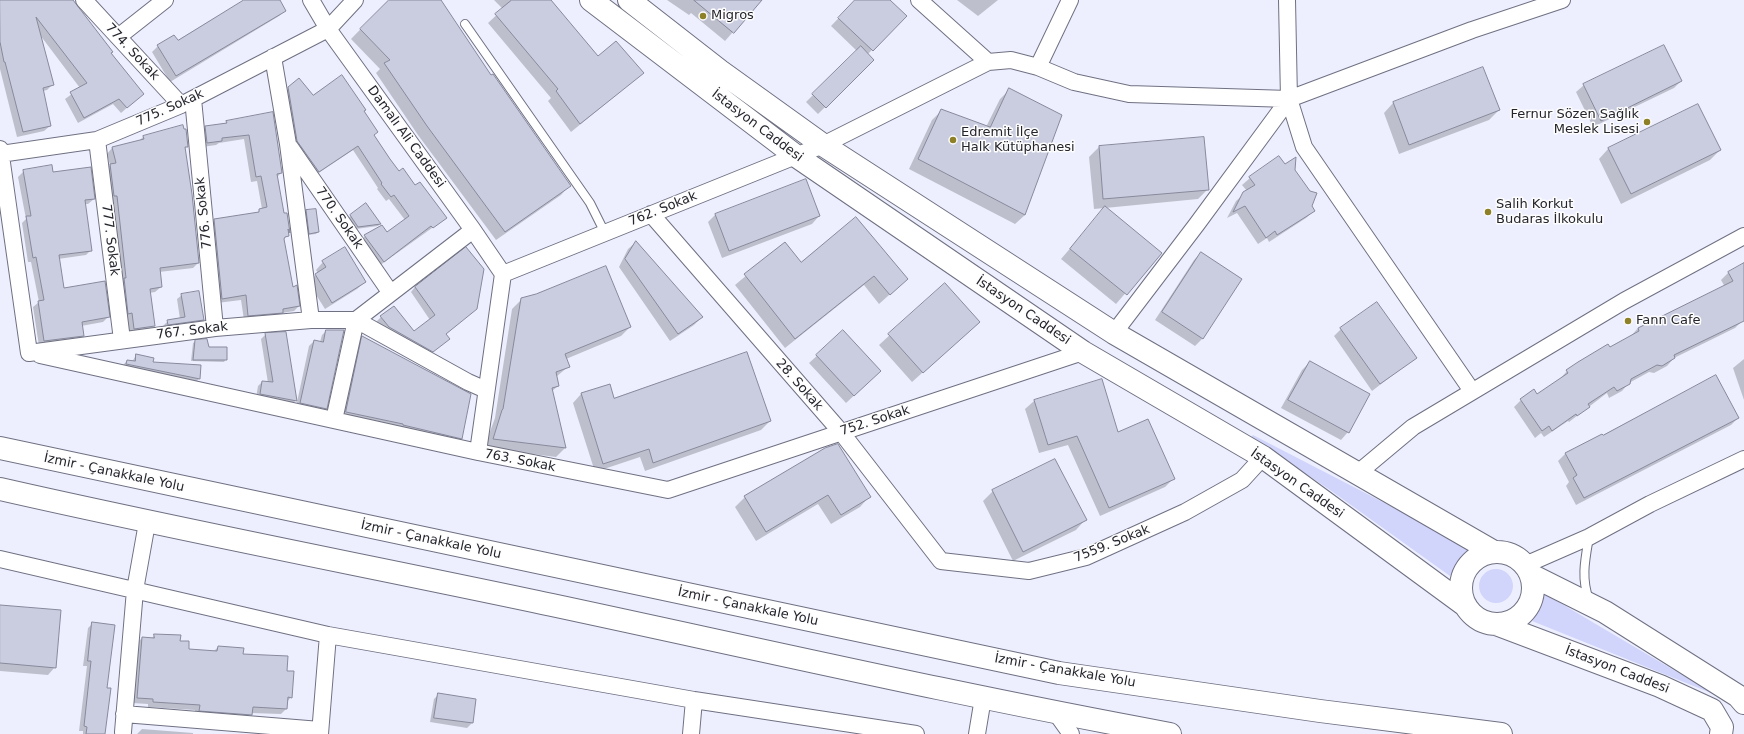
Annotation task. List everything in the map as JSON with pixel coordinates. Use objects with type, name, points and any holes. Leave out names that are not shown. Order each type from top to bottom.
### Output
[{"type":"main road","name":"İstasyon Caddesi","points":[[591,0],[796,156],[1083,352],[1263,457],[1466,606],[1474,615],[1484,621],[1496,624],[1660,686],[1712,710],[1722,727],[1721,734]]},
{"type":"main road","name":"İstasyon Caddesi","points":[[629,0],[720,71],[823,145],[1114,333],[1283,432],[1358,473],[1494,552],[1505,553],[1517,557],[1528,570],[1605,612],[1738,696],[1744,703]]},
{"type":"main road","name":"İzmir - Çanakkale Yolu","points":[[0,448],[1059,673],[1320,711],[1501,734]]},
{"type":"main road","points":[[0,489],[147,523],[549,604],[983,698],[1170,734]]},
{"type":"main road","points":[[1466,606],[1462,595],[1462,583],[1465,572],[1472,562],[1482,556],[1494,552]]},
{"type":"main road","points":[[1496,624],[1508,623],[1527,609],[1532,599],[1534,587],[1528,570]]},
{"type":"street","name":"774. Sokak","points":[[84,0],[118,37],[187,102]]},
{"type":"street","points":[[118,37],[165,0]]},
{"type":"street","name":"Damalı Ali Caddesi","points":[[311,0],[328,29],[474,230],[503,274]]},
{"type":"street","points":[[328,29],[355,0]]},
{"type":"street","points":[[919,0],[934,6],[988,62],[1011,60],[1038,67],[1074,82],[1129,94],[1289,99],[1472,30],[1562,0]]},
{"type":"street","points":[[1038,67],[1070,0]]},
{"type":"street","points":[[1287,0],[1289,99],[1304,147],[1472,391]]},
{"type":"street","name":"775. Sokak","points":[[0,152],[97,140],[187,102],[328,29]]},
{"type":"street","name":"770. Sokak","points":[[273,57],[288,144],[311,320]]},
{"type":"street","name":"762. Sokak","points":[[503,274],[823,145],[988,62]]},
{"type":"street","points":[[1114,333],[1198,224],[1289,99]]},
{"type":"street","name":"776. Sokak","points":[[187,102],[215,328]]},
{"type":"street","name":"777. Sokak","points":[[97,140],[122,340]]},
{"type":"street","name":"770. Sokak","points":[[288,144],[390,292]]},
{"type":"street","points":[[0,152],[29,352],[478,452]]},
{"type":"street","name":"28. Sokak","points":[[650,214],[841,432],[941,561]]},
{"type":"street","points":[[334,420],[356,320],[390,292],[474,230]]},
{"type":"street","points":[[1358,473],[1413,426],[1624,301],[1744,236]]},
{"type":"street","name":"763. Sokak","points":[[503,274],[478,452],[668,490]]},
{"type":"street","name":"767. Sokak","points":[[29,352],[215,328],[311,320],[356,320],[468,382],[486,390]]},
{"type":"street","name":"752. Sokak","points":[[668,490],[1083,352]]},
{"type":"street","name":"7559. Sokak","points":[[941,561],[1029,571],[1086,557],[1185,512],[1242,480],[1263,457]]},
{"type":"street","points":[[1528,570],[1650,504],[1744,459]]},
{"type":"street","points":[[122,732],[135,590],[147,523]]},
{"type":"street","points":[[0,559],[328,635],[694,700],[916,734]]},
{"type":"street","points":[[124,714],[320,732],[328,635]]},
{"type":"street","points":[[977,734],[983,698]]},
{"type":"street","points":[[691,734],[694,700]]},
{"type":"street","points":[[1056,713],[1071,734]]},
{"type":"lane","points":[[465,24],[590,203],[606,232]]},
{"type":"lane","points":[[1589,537],[1583,567],[1584,586],[1590,605]]},
{"type":"shaded area","points":[[1253,435],[1466,545],[1469,550],[1450,576],[1330,490],[1251,437]]},
{"type":"shaded area","points":[[1496,569],[1508,574],[1513,586],[1508,598],[1496,603],[1484,598],[1479,586],[1484,574]]},
{"type":"shaded area","points":[[1545,594],[1716,695],[1532,621]]},
{"type":"building","points":[[0,0],[73,0],[113,52],[111,53],[144,94],[127,108],[119,99],[84,118],[70,92],[87,83],[36,17],[54,85],[43,88],[51,126],[23,132],[0,42]]},
{"type":"building","points":[[244,0],[280,0],[286,11],[176,76],[157,45],[174,35],[178,40]]},
{"type":"building","points":[[389,0],[441,0],[491,75],[493,74],[571,186],[505,232],[427,126],[384,63],[390,60],[360,29]]},
{"type":"building","points":[[512,0],[551,0],[598,56],[616,41],[644,73],[580,124],[556,91],[558,89],[495,14]]},
{"type":"building","points":[[694,0],[762,0],[734,33]]},
{"type":"building","points":[[855,0],[890,0],[907,16],[873,51],[838,18]]},
{"type":"building","points":[[1664,45],[1682,81],[1601,121],[1583,84]]},
{"type":"building","points":[[861,46],[874,60],[826,108],[812,94]]},
{"type":"building","points":[[1483,67],[1500,110],[1409,145],[1393,102]]},
{"type":"building","points":[[342,75],[366,110],[364,111],[378,132],[374,135],[390,159],[399,171],[403,168],[415,185],[420,182],[447,218],[433,228],[431,226],[384,262],[364,235],[382,225],[387,232],[409,216],[394,195],[391,197],[381,184],[382,183],[358,146],[319,172],[297,141],[288,87],[299,78],[313,95]]},
{"type":"building","points":[[1009,88],[1062,115],[1025,215],[918,159],[941,109],[990,127]]},
{"type":"building","points":[[1698,104],[1721,150],[1631,194],[1608,148]]},
{"type":"building","points":[[273,112],[282,173],[277,174],[284,213],[287,213],[290,233],[288,229],[289,236],[285,237],[284,239],[293,287],[297,285],[300,306],[283,309],[283,313],[248,316],[246,295],[222,299],[214,219],[259,212],[259,209],[267,207],[261,176],[256,177],[249,135],[222,138],[222,141],[207,143],[205,126],[227,123],[226,121]]},
{"type":"building","points":[[183,125],[184,129],[186,129],[188,147],[185,147],[192,194],[199,263],[160,268],[162,287],[150,289],[155,326],[134,329],[132,313],[128,314],[124,278],[126,278],[117,196],[114,196],[110,164],[116,163],[112,147],[144,139],[143,136]]},
{"type":"building","points":[[1204,137],[1209,190],[1103,199],[1099,146]]},
{"type":"building","points":[[1279,156],[1285,164],[1296,157],[1295,170],[1310,191],[1317,193],[1312,206],[1315,211],[1277,235],[1275,231],[1266,238],[1245,206],[1233,212],[1243,192],[1255,185],[1249,177]]},
{"type":"building","points":[[52,165],[53,172],[91,167],[95,199],[85,200],[92,251],[59,255],[64,288],[105,281],[110,317],[82,322],[84,336],[44,341],[38,301],[44,300],[36,257],[33,258],[26,216],[31,216],[23,170]]},
{"type":"building","points":[[806,179],[820,216],[729,251],[715,214]]},
{"type":"building","points":[[366,203],[381,224],[358,227],[350,215]]},
{"type":"building","points":[[1105,206],[1162,253],[1127,295],[1070,249]]},
{"type":"building","points":[[316,209],[319,232],[309,234],[306,210]]},
{"type":"building","points":[[856,217],[908,279],[890,295],[874,276],[795,339],[744,274],[785,242],[801,262]]},
{"type":"building","points":[[636,241],[703,317],[678,334],[625,259]]},
{"type":"building","points":[[345,247],[366,282],[332,303],[315,274],[326,267],[322,261]]},
{"type":"building","points":[[466,247],[484,269],[477,309],[446,334],[450,339],[433,352],[389,327],[380,316],[394,306],[414,331],[435,315],[415,287]]},
{"type":"building","points":[[1201,252],[1242,279],[1203,339],[1162,312]]},
{"type":"building","points":[[1744,263],[1744,321],[1674,355],[1675,358],[1662,366],[1657,365],[1631,379],[1630,384],[1617,391],[1614,387],[1588,404],[1590,407],[1577,416],[1576,414],[1552,431],[1549,426],[1542,431],[1520,399],[1534,389],[1537,394],[1568,373],[1566,370],[1608,344],[1610,347],[1639,331],[1638,328],[1733,281],[1728,272]]},
{"type":"building","points":[[606,266],[631,327],[565,354],[570,367],[556,372],[559,386],[552,388],[566,448],[493,439],[503,409],[521,298],[536,294]]},
{"type":"building","points":[[945,283],[980,322],[923,373],[888,334]]},
{"type":"building","points":[[199,291],[204,320],[168,325],[167,320],[185,317],[181,294]]},
{"type":"building","points":[[1377,302],[1417,358],[1380,384],[1340,328]]},
{"type":"building","points":[[326,330],[344,330],[327,409],[300,403],[314,340],[323,342]]},
{"type":"building","points":[[843,330],[881,371],[854,396],[816,355]]},
{"type":"building","points":[[286,332],[297,401],[260,394],[262,381],[273,382],[265,333]]},
{"type":"building","points":[[362,336],[471,394],[462,439],[403,424],[346,412]]},
{"type":"building","points":[[207,339],[209,347],[227,347],[227,360],[193,360],[195,340]]},
{"type":"building","points":[[747,352],[771,421],[653,463],[649,449],[603,464],[581,393],[610,384],[614,398]]},
{"type":"building","points":[[136,354],[154,358],[153,362],[201,365],[200,379],[126,364],[127,360],[135,361]]},
{"type":"building","points":[[1310,361],[1370,394],[1349,433],[1288,400]]},
{"type":"building","points":[[1716,375],[1739,418],[1584,498],[1573,478],[1577,475],[1565,453],[1602,434],[1603,435]]},
{"type":"building","points":[[1102,379],[1118,432],[1148,419],[1175,479],[1109,508],[1077,436],[1048,445],[1034,400]]},
{"type":"building","points":[[838,444],[871,497],[841,515],[828,495],[766,532],[744,496],[825,448]]},
{"type":"building","points":[[1055,459],[1087,520],[1023,552],[992,490]]},
{"type":"building","points":[[0,605],[61,610],[56,668],[0,663]]},
{"type":"building","points":[[92,622],[115,625],[107,688],[111,688],[105,734],[86,734],[87,727],[84,726],[91,661],[88,661]]},
{"type":"building","points":[[154,634],[181,635],[180,641],[189,641],[189,649],[217,651],[218,646],[244,648],[243,654],[288,656],[287,671],[294,671],[292,698],[288,697],[287,709],[253,707],[252,715],[199,711],[200,705],[153,702],[153,699],[137,698],[142,637],[154,638]]},
{"type":"building","points":[[438,693],[476,699],[473,723],[434,718]]},
{"type":"place","name":"Migros","points":[[703,16]]},
{"type":"place","name":"Fernur Sözen Sağlık Meslek Lisesi","points":[[1647,122]]},
{"type":"place","name":"Edremit İlçe Halk Kütüphanesi","points":[[953,140]]},
{"type":"place","name":"Salih Korkut Budaras İlkokulu","points":[[1488,212]]},
{"type":"place","name":"Fann Cafe","points":[[1628,321]]}]
